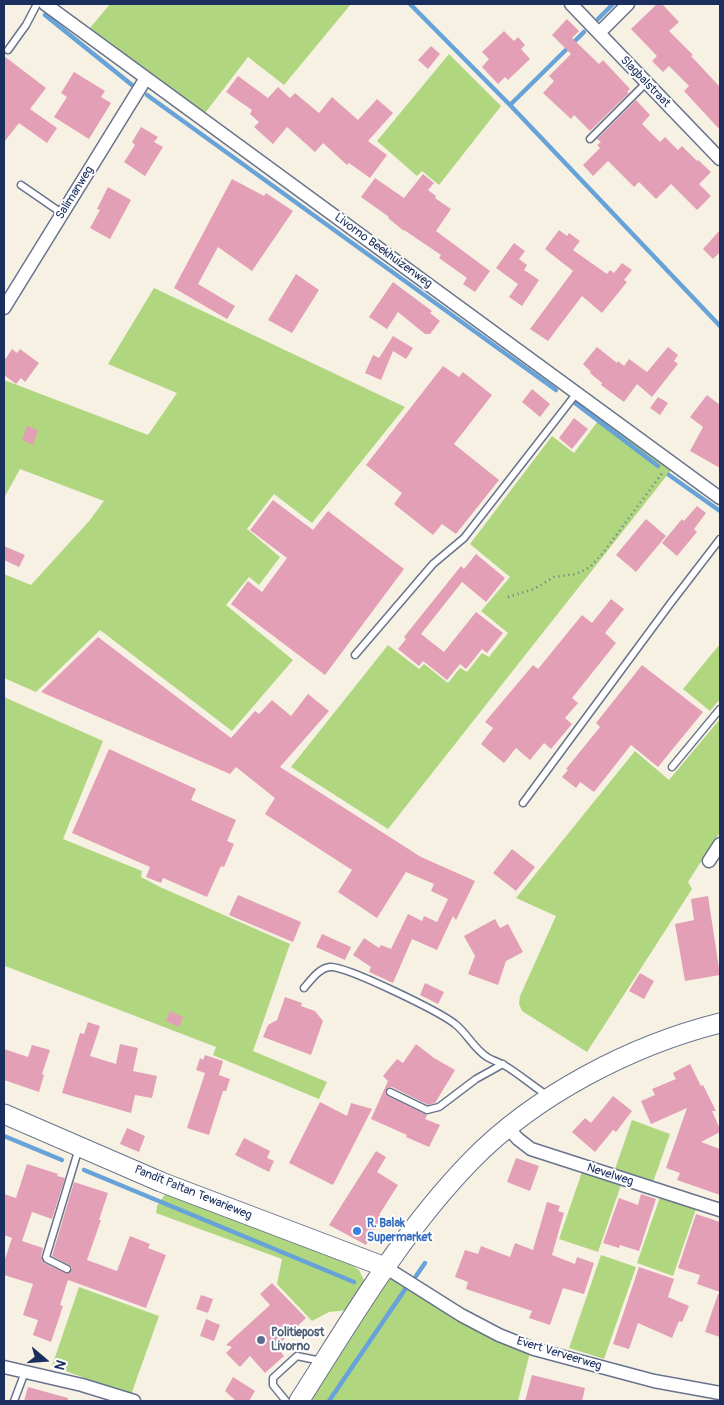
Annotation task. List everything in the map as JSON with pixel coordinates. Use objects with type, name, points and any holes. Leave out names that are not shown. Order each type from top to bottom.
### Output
[{"type":"street","name":"Livorno Beekhuizenweg","points":[[44,4],[720,498]]},
{"type":"street","name":"Slagbalstraat","points":[[571,4],[720,159]]},
{"type":"street","points":[[599,33],[628,4]]},
{"type":"street","name":"Salimanweg","points":[[4,308],[146,78]]},
{"type":"street","points":[[709,861],[720,844]]},
{"type":"street","points":[[299,1401],[385,1267],[436,1200],[472,1160],[508,1128],[549,1098],[598,1069],[646,1046],[720,1023]]},
{"type":"street","name":"Pandit Paltan Tewarieweg","points":[[4,1114],[161,1182],[385,1267]]},
{"type":"street","name":"Nevelweg","points":[[508,1128],[531,1149],[720,1210]]},
{"type":"street","name":"Evert Verveerweg","points":[[385,1267],[461,1315],[499,1335],[534,1349],[654,1381],[720,1393]]},
{"type":"street","points":[[4,1367],[82,1385],[134,1401]]},
{"type":"lane","points":[[8,50],[26,25],[37,4]]},
{"type":"lane","points":[[590,139],[646,83]]},
{"type":"lane","points":[[21,185],[63,214]]},
{"type":"lane","points":[[355,655],[433,564],[464,538],[576,394]]},
{"type":"lane","points":[[523,803],[720,539]]},
{"type":"lane","points":[[672,767],[720,709]]},
{"type":"lane","points":[[304,988],[317,973],[328,967],[341,968],[436,1011],[456,1024],[471,1044],[486,1056],[503,1064],[549,1098]]},
{"type":"lane","points":[[390,1092],[427,1110],[439,1107],[476,1079],[503,1064]]},
{"type":"lane","points":[[67,1269],[46,1257],[80,1147]]},
{"type":"lane","points":[[286,1401],[272,1380],[283,1367],[297,1356],[324,1362]]},
{"type":"lane","points":[[14,1401],[26,1372]]},
{"type":"path","points":[[508,597],[534,589],[554,577],[576,574],[590,567],[603,553],[670,463]]},
{"type":"green space","points":[[110,4],[351,4],[284,85],[248,57],[205,113],[90,28]]},
{"type":"green space","points":[[449,54],[501,106],[439,185],[422,171],[417,176],[377,141]]},
{"type":"green space","points":[[154,288],[405,407],[312,523],[274,494],[247,529],[280,557],[259,585],[249,577],[226,605],[293,660],[232,731],[100,630],[36,692],[4,678],[4,574],[31,585],[90,520],[104,501],[20,469],[4,498],[4,380],[148,435],[177,393],[108,364]]},
{"type":"green space","points":[[601,417],[672,469],[388,829],[291,767],[388,645],[419,669],[424,664],[448,683],[460,668],[467,672],[482,653],[489,657],[508,633],[481,611],[510,577],[470,544],[552,436],[574,453]]},
{"type":"green space","points":[[720,644],[720,699],[710,711],[683,689]]},
{"type":"green space","points":[[4,697],[103,741],[63,839],[142,871],[141,877],[160,887],[290,944],[253,1051],[327,1082],[319,1099],[213,1055],[216,1047],[5,966],[4,968]]},
{"type":"green space","points":[[720,719],[720,832],[688,882],[692,889],[587,1052],[522,1011],[519,1004],[520,996],[556,916],[516,898],[635,751],[669,780]]},
{"type":"green space","points":[[632,1120],[670,1134],[652,1185],[614,1172]]},
{"type":"green space","points":[[582,1172],[621,1185],[598,1252],[559,1239]]},
{"type":"green space","points":[[168,1190],[347,1262],[359,1270],[365,1282],[348,1310],[329,1312],[312,1321],[277,1284],[282,1259],[156,1213],[157,1206]]},
{"type":"green space","points":[[660,1197],[696,1209],[673,1276],[637,1263]]},
{"type":"green space","points":[[601,1255],[636,1267],[604,1359],[569,1348]]},
{"type":"green space","points":[[392,1274],[530,1352],[518,1401],[310,1401]]},
{"type":"green space","points":[[79,1287],[159,1316],[131,1395],[52,1366]]},
{"type":"building","points":[[657,4],[662,4],[679,22],[669,31],[693,55],[691,56],[720,87],[720,130],[684,91],[689,86],[669,66],[663,72],[652,61],[657,56],[631,29]]},
{"type":"building","points":[[567,19],[579,31],[572,38],[599,64],[603,60],[630,89],[627,92],[629,93],[590,131],[574,115],[571,119],[543,93],[554,81],[549,76],[571,54],[552,35]]},
{"type":"building","points":[[504,31],[514,41],[518,37],[525,45],[521,49],[530,59],[508,80],[505,77],[498,84],[482,67],[489,59],[482,52]]},
{"type":"building","points":[[431,46],[440,54],[428,69],[418,60]]},
{"type":"building","points":[[4,56],[46,88],[30,109],[57,128],[47,143],[19,123],[4,142]]},
{"type":"building","points":[[74,72],[105,91],[101,97],[111,103],[89,139],[54,117],[67,97],[61,93]]},
{"type":"building","points":[[238,76],[268,98],[278,87],[290,98],[295,93],[319,113],[332,97],[358,120],[377,99],[393,113],[368,141],[387,155],[370,178],[349,163],[347,165],[323,143],[315,152],[287,127],[273,144],[254,127],[259,122],[250,114],[252,110],[226,92]]},
{"type":"building","points":[[636,100],[650,115],[642,124],[660,142],[665,137],[678,150],[682,146],[711,172],[699,184],[711,196],[697,210],[671,184],[656,199],[639,182],[634,187],[608,161],[593,176],[583,165],[600,148],[597,145],[601,142],[597,139]]},
{"type":"building","points":[[141,127],[158,137],[154,142],[163,147],[145,176],[124,162],[135,145],[132,142]]},
{"type":"building","points":[[423,174],[434,183],[428,190],[436,196],[435,198],[451,209],[436,231],[490,271],[475,292],[463,284],[467,278],[439,258],[441,255],[404,231],[389,217],[361,197],[375,178],[404,198]]},
{"type":"building","points":[[232,179],[264,196],[266,193],[293,211],[252,271],[218,247],[198,284],[235,306],[227,319],[174,288]]},
{"type":"building","points":[[108,187],[131,200],[110,239],[90,228],[100,210],[97,209]]},
{"type":"building","points":[[559,230],[567,236],[569,233],[580,241],[573,250],[607,274],[610,270],[614,273],[622,263],[632,270],[624,280],[627,282],[602,313],[582,296],[548,341],[530,329],[573,271],[545,249]]},
{"type":"building","points":[[720,230],[720,252],[713,259],[703,249]]},
{"type":"building","points":[[514,243],[525,251],[519,259],[527,265],[524,270],[539,280],[522,306],[509,297],[518,284],[496,268]]},
{"type":"building","points":[[296,274],[319,290],[292,333],[268,320]]},
{"type":"building","points":[[393,282],[432,311],[430,313],[440,321],[430,334],[425,334],[398,312],[387,329],[369,317]]},
{"type":"building","points":[[393,336],[413,348],[406,359],[393,351],[381,380],[365,373],[373,355],[379,358]]},
{"type":"building","points":[[597,347],[617,363],[618,361],[624,366],[629,359],[647,372],[668,347],[678,355],[674,361],[678,364],[652,397],[637,384],[624,402],[601,385],[602,383],[583,364]]},
{"type":"building","points":[[12,349],[17,353],[20,349],[39,363],[25,382],[21,378],[16,384],[4,375],[4,361]]},
{"type":"building","points":[[443,366],[459,377],[463,372],[492,395],[454,444],[499,480],[456,534],[442,524],[433,535],[394,504],[402,493],[366,465]]},
{"type":"building","points":[[532,389],[550,404],[540,417],[522,402]]},
{"type":"building","points":[[707,395],[720,405],[720,468],[690,451],[703,427],[690,417]]},
{"type":"building","points":[[658,397],[668,403],[660,415],[650,408]]},
{"type":"building","points":[[574,418],[588,429],[572,449],[559,438]]},
{"type":"building","points":[[27,426],[38,430],[33,445],[22,440]]},
{"type":"building","points":[[273,500],[313,530],[328,511],[404,569],[325,675],[231,604],[248,581],[262,592],[287,558],[250,530]]},
{"type":"building","points":[[697,506],[706,513],[694,529],[697,532],[677,556],[662,543],[682,519],[684,521]]},
{"type":"building","points":[[646,519],[666,536],[636,572],[616,555]]},
{"type":"building","points":[[4,546],[25,555],[19,567],[4,560]]},
{"type":"building","points":[[476,554],[505,578],[486,602],[462,582],[421,634],[444,652],[476,612],[503,633],[487,653],[482,649],[466,669],[460,664],[447,680],[423,661],[419,666],[398,649],[406,639],[404,637],[461,566],[464,569]]},
{"type":"building","points":[[611,599],[624,609],[605,633],[616,643],[572,698],[578,703],[565,718],[572,724],[551,749],[544,743],[530,760],[516,748],[504,763],[481,744],[493,728],[485,722],[533,665],[538,669],[582,615],[592,623]]},
{"type":"building","points":[[98,637],[231,738],[255,711],[259,714],[272,700],[291,716],[308,694],[329,711],[280,767],[421,857],[475,881],[456,920],[453,916],[437,950],[412,939],[393,983],[369,972],[371,967],[353,955],[364,938],[379,948],[381,945],[391,949],[408,914],[422,921],[424,916],[437,922],[448,899],[431,891],[434,884],[406,872],[377,918],[338,892],[352,870],[265,814],[275,798],[236,767],[230,774],[41,692]]},
{"type":"building","points":[[642,665],[703,712],[658,767],[631,745],[594,792],[580,782],[576,788],[562,777],[568,770],[566,769],[600,727],[596,723]]},
{"type":"building","points":[[109,749],[196,789],[191,800],[236,820],[227,841],[234,844],[224,867],[221,866],[207,897],[163,878],[161,883],[146,877],[150,867],[72,833]]},
{"type":"building","points":[[512,849],[535,867],[516,891],[493,873]]},
{"type":"building","points":[[238,895],[301,922],[293,942],[229,915]]},
{"type":"building","points":[[708,896],[720,975],[685,981],[675,924],[694,920],[691,899]]},
{"type":"building","points":[[495,919],[500,928],[508,924],[523,952],[506,961],[498,985],[468,974],[475,956],[464,936]]},
{"type":"building","points":[[322,934],[351,947],[345,960],[316,947]]},
{"type":"building","points":[[640,973],[654,981],[644,999],[629,991]]},
{"type":"building","points":[[425,983],[444,992],[438,1004],[420,995]]},
{"type":"building","points":[[285,997],[302,1003],[301,1006],[315,1011],[323,1021],[311,1055],[263,1037],[268,1025],[277,1020]]},
{"type":"building","points":[[170,1011],[183,1017],[179,1027],[166,1021]]},
{"type":"building","points":[[88,1022],[100,1026],[90,1056],[116,1064],[120,1044],[138,1048],[133,1071],[157,1076],[152,1098],[135,1095],[131,1113],[62,1093],[80,1033],[84,1034]]},
{"type":"building","points":[[416,1044],[434,1058],[455,1070],[435,1103],[428,1105],[392,1087],[387,1088],[385,1093],[427,1115],[425,1119],[440,1125],[429,1147],[371,1119],[388,1081],[383,1076],[397,1059],[403,1063]]},
{"type":"building","points":[[32,1045],[50,1050],[42,1074],[44,1075],[39,1092],[4,1080],[4,1049],[28,1057]]},
{"type":"building","points":[[205,1055],[223,1061],[219,1075],[230,1079],[226,1091],[223,1091],[209,1135],[187,1128],[205,1073],[196,1070],[200,1058],[203,1060]]},
{"type":"building","points":[[690,1064],[716,1111],[712,1111],[720,1132],[701,1142],[720,1149],[720,1195],[677,1180],[680,1173],[666,1168],[687,1108],[651,1124],[641,1101],[655,1095],[652,1089],[676,1079],[673,1073]]},
{"type":"building","points":[[613,1096],[632,1111],[616,1132],[613,1130],[595,1152],[572,1132],[585,1118],[591,1123]]},
{"type":"building","points":[[320,1102],[347,1116],[351,1103],[372,1109],[333,1185],[289,1163]]},
{"type":"building","points":[[127,1128],[145,1136],[139,1152],[120,1144]]},
{"type":"building","points":[[244,1138],[270,1151],[267,1158],[274,1161],[269,1172],[235,1155]]},
{"type":"building","points":[[376,1151],[386,1157],[377,1172],[398,1185],[379,1215],[382,1216],[366,1245],[329,1225]]},
{"type":"building","points":[[516,1158],[539,1166],[530,1191],[507,1182]]},
{"type":"building","points":[[27,1164],[65,1178],[52,1219],[32,1212],[22,1241],[43,1248],[41,1256],[44,1263],[69,1273],[72,1269],[71,1266],[52,1256],[74,1182],[108,1193],[87,1260],[117,1271],[130,1236],[150,1244],[148,1248],[166,1255],[146,1308],[68,1280],[60,1305],[63,1306],[51,1342],[33,1335],[38,1320],[23,1315],[33,1284],[4,1275],[4,1262],[12,1238],[4,1235],[4,1194],[16,1198]]},
{"type":"building","points":[[641,1194],[656,1199],[639,1251],[620,1245],[619,1248],[603,1243],[619,1198],[638,1205]]},
{"type":"building","points":[[547,1202],[560,1206],[558,1211],[564,1213],[552,1255],[575,1264],[577,1257],[594,1263],[584,1294],[563,1288],[550,1325],[529,1318],[532,1311],[466,1289],[468,1282],[455,1277],[465,1250],[478,1254],[481,1246],[510,1257],[515,1243],[533,1250]]},
{"type":"building","points":[[696,1214],[720,1222],[720,1292],[697,1284],[700,1275],[678,1268]]},
{"type":"building","points":[[639,1267],[674,1279],[668,1297],[689,1306],[682,1322],[679,1321],[672,1338],[638,1323],[629,1349],[613,1344]]},
{"type":"building","points":[[272,1283],[306,1318],[282,1341],[286,1345],[280,1351],[284,1356],[265,1373],[250,1356],[240,1367],[226,1353],[232,1347],[226,1345],[270,1305],[260,1294]]},
{"type":"building","points":[[718,1294],[720,1294],[720,1337],[705,1332]]},
{"type":"building","points":[[201,1295],[213,1299],[208,1313],[196,1309]]},
{"type":"building","points":[[206,1319],[220,1325],[214,1341],[200,1336]]},
{"type":"building","points":[[532,1375],[585,1388],[582,1401],[525,1401]]},
{"type":"building","points":[[233,1377],[255,1391],[249,1401],[236,1401],[225,1391]]},
{"type":"building","points":[[28,1387],[68,1398],[68,1401],[24,1401]]},
{"type":"waterway","points":[[410,4],[510,105]]},
{"type":"waterway","points":[[598,19],[613,4]]},
{"type":"waterway","points":[[45,15],[132,85]]},
{"type":"waterway","points":[[584,32],[510,105],[720,326]]},
{"type":"waterway","points":[[147,95],[556,390]]},
{"type":"waterway","points":[[575,403],[658,466]]},
{"type":"waterway","points":[[669,475],[720,511]]},
{"type":"waterway","points":[[4,1136],[62,1160]]},
{"type":"waterway","points":[[84,1170],[354,1282]]},
{"type":"waterway","points":[[416,1276],[425,1263]]},
{"type":"waterway","points":[[329,1401],[408,1285]]},
{"type":"place","name":"R. Balak Supermarket","points":[[357,1231]]},
{"type":"place","name":"Politiepost Livorno","points":[[261,1340]]}]
